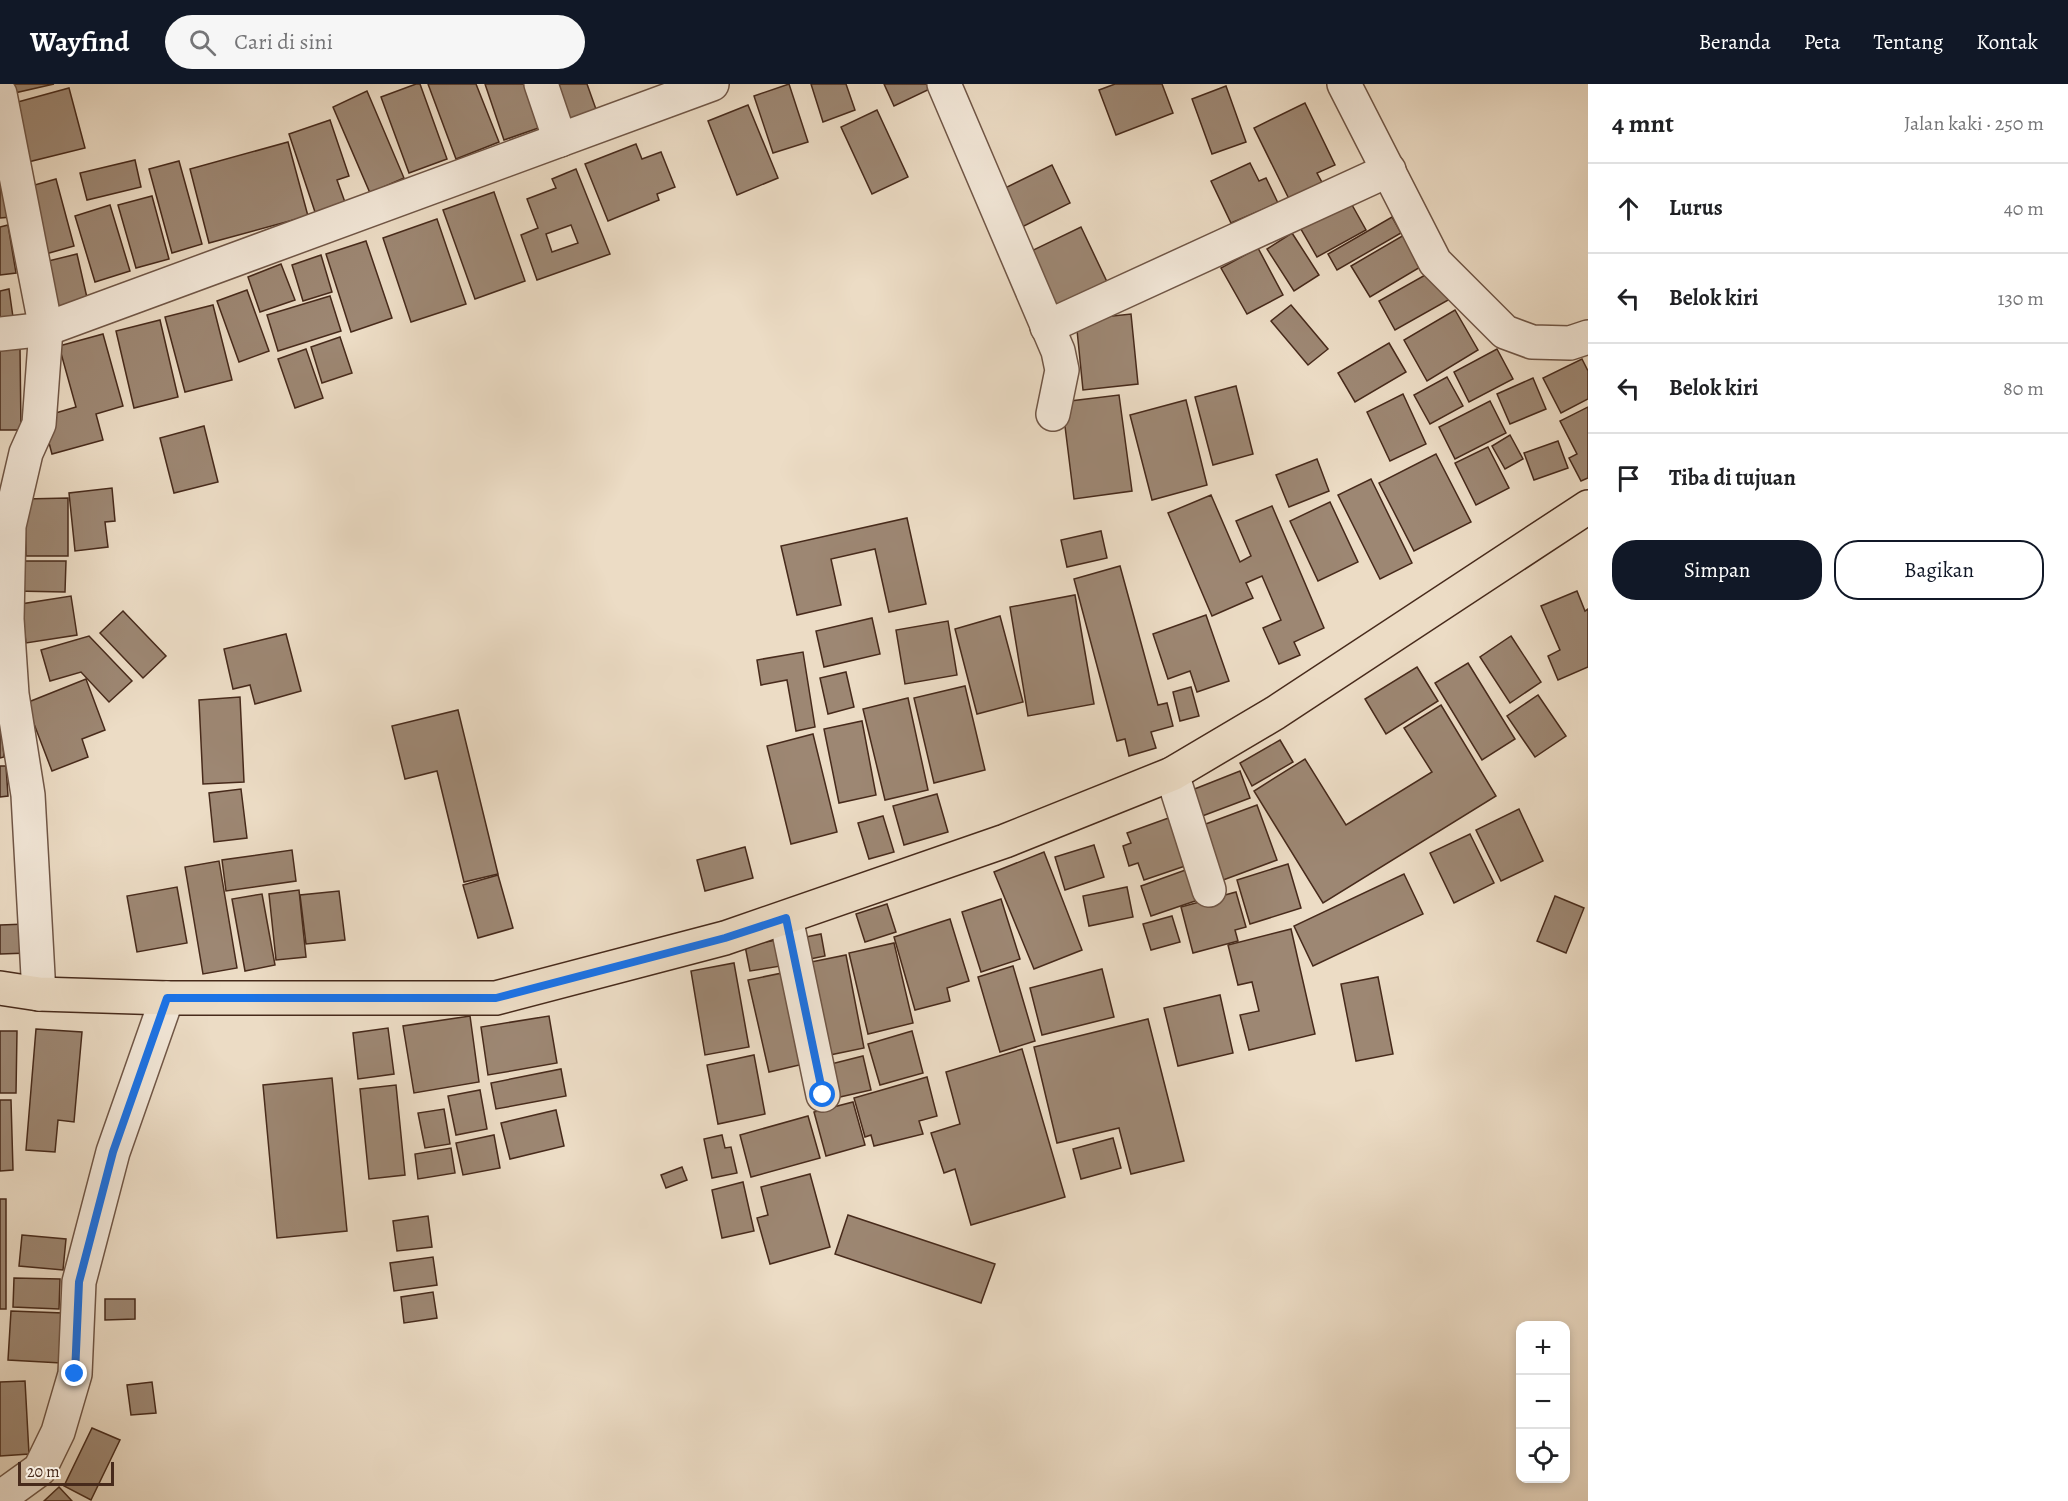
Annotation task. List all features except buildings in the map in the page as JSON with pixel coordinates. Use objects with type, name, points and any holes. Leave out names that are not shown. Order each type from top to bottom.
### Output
[{"type":"main road","points":[[0,988],[39,994],[167,998],[496,998],[725,938],[1005,841],[1172,774],[1275,713],[1588,507]]},
{"type":"street","points":[[541,84],[560,140]]},
{"type":"street","points":[[0,334],[46,329],[560,140],[680,89],[712,84]]},
{"type":"street","points":[[944,84],[1058,351],[1062,370],[1053,414]]},
{"type":"street","points":[[1344,84],[1435,262],[1505,332],[1532,342],[1570,343],[1588,337]]},
{"type":"street","points":[[0,94],[46,329],[39,424],[9,486],[7,619],[7,705],[28,795],[39,994]]},
{"type":"street","points":[[1047,327],[1389,170]]},
{"type":"street","points":[[1172,774],[1209,890]]},
{"type":"street","points":[[786,918],[823,1095]]},
{"type":"street","points":[[0,1498],[40,1469],[58,1432],[75,1374],[79,1282],[113,1152],[167,998]]},
{"type":"route","points":[[75,1374],[79,1282],[113,1152],[167,998],[496,998],[725,938],[786,918],[823,1095]]}]
